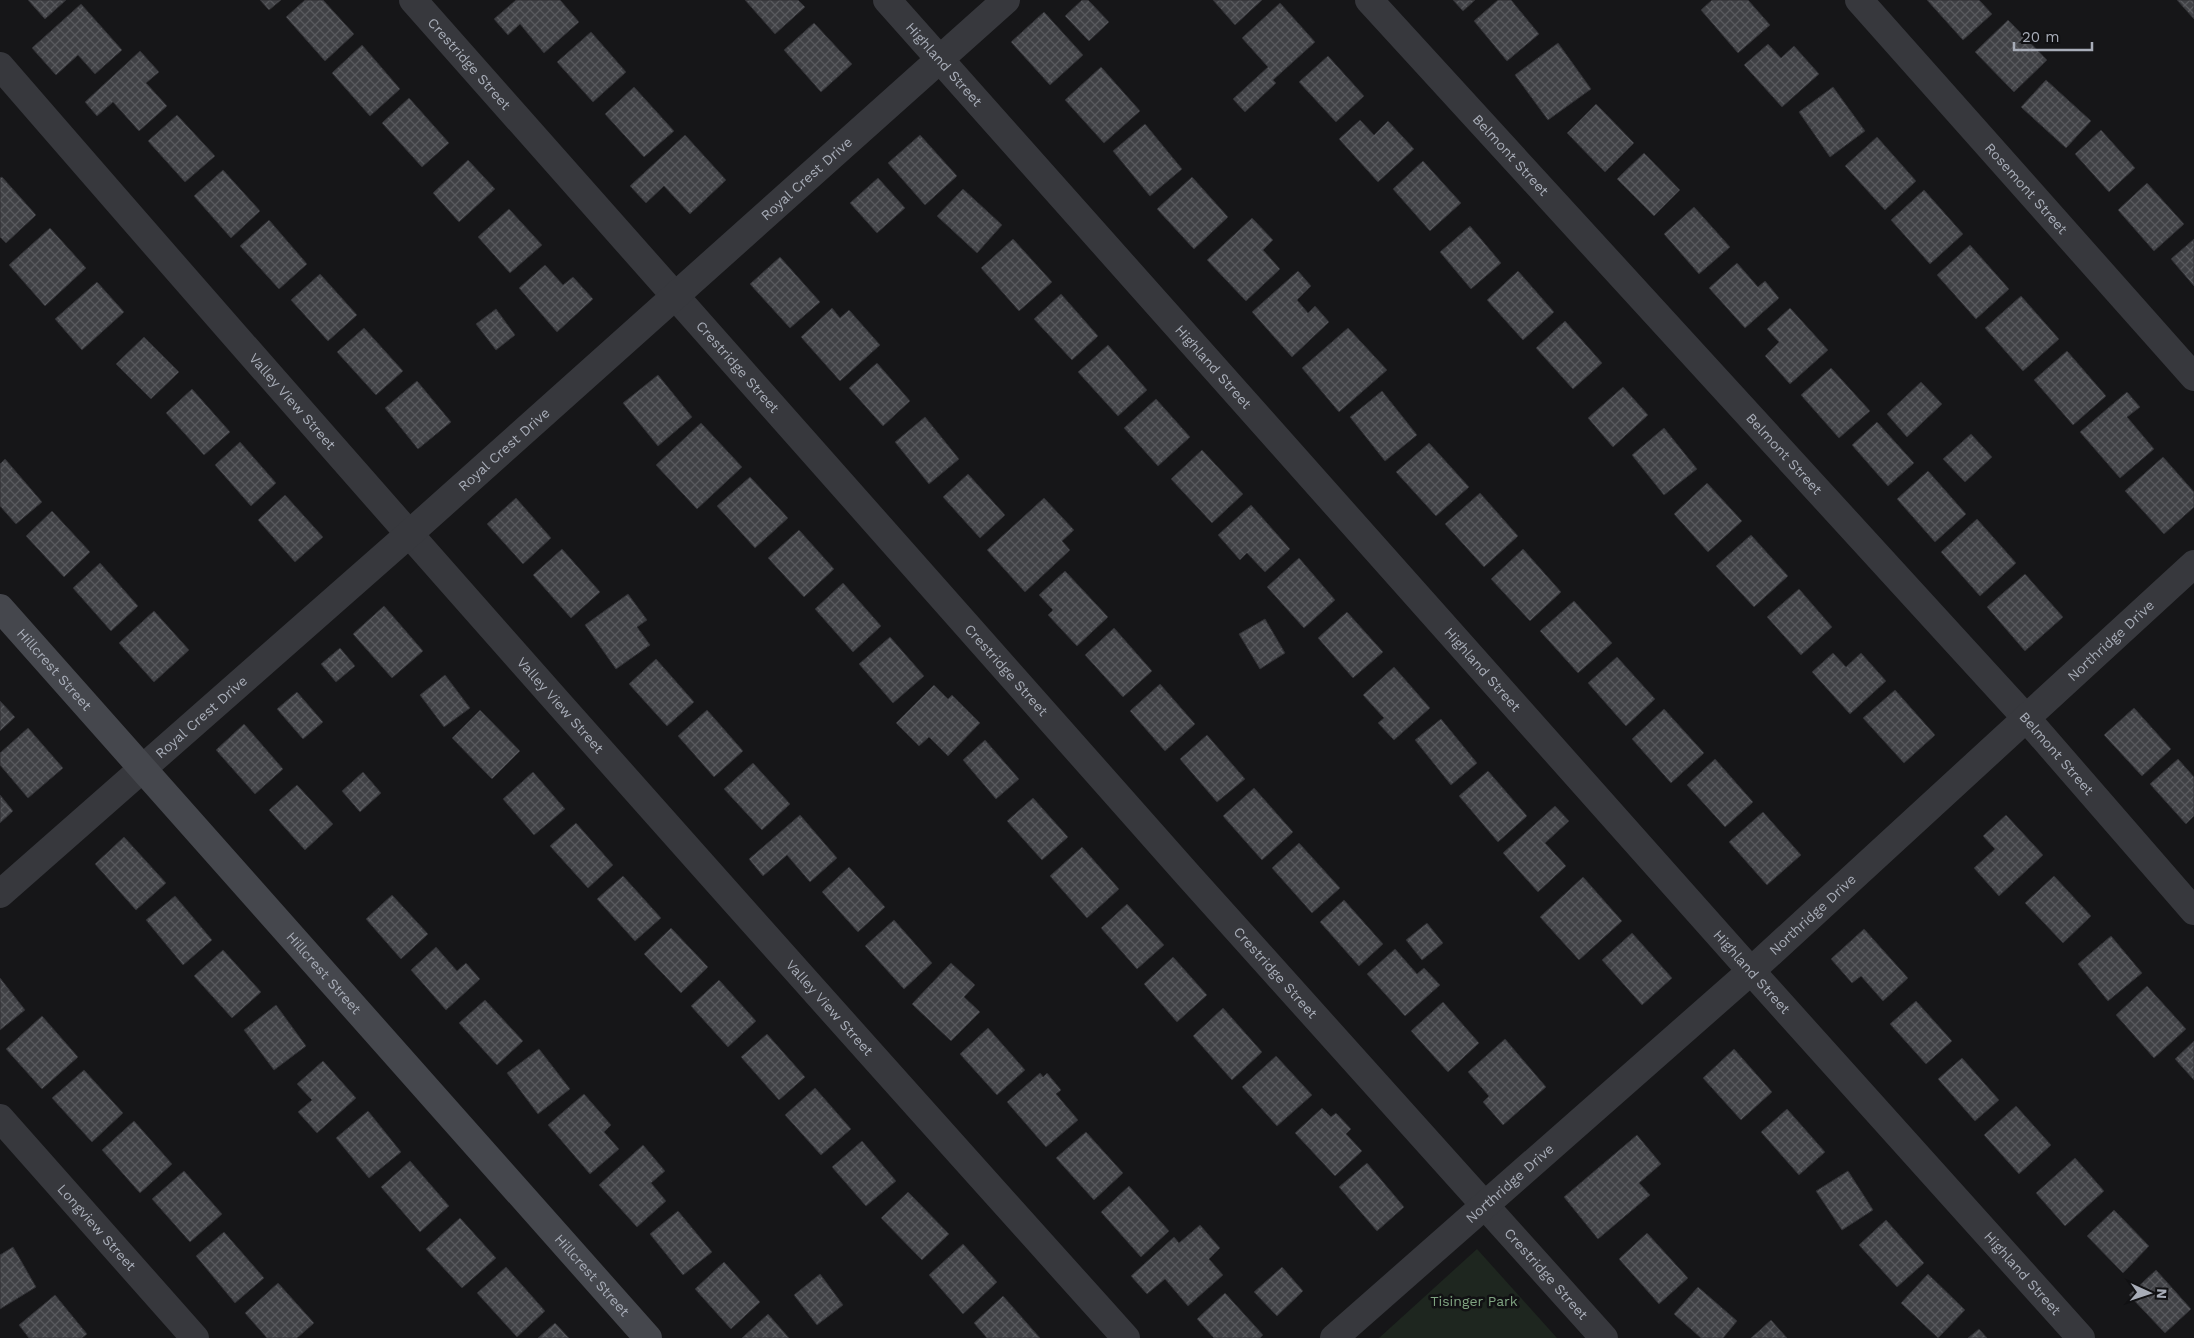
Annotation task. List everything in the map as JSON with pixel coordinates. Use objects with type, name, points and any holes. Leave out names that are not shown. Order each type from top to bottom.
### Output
[{"type":"street","name":"Crestridge Street","points":[[413,0],[1194,883],[1604,1338]]},
{"type":"street","name":"Highland Street","points":[[887,0],[1751,971],[2081,1338]]},
{"type":"street","name":"Royal Crest Drive","points":[[0,894],[408,535],[1006,0]]},
{"type":"street","name":"Belmont Street","points":[[1368,0],[2027,719],[2194,911]]},
{"type":"street","name":"Rosemont Street","points":[[1859,0],[2194,377]]},
{"type":"street","name":"Valley View Street","points":[[0,66],[408,535],[728,896],[1126,1338]]},
{"type":"street","name":"Northridge Drive","points":[[1334,1338],[1751,971],[2194,564]]},
{"type":"street","name":"Hillcrest Street","points":[[0,608],[648,1338]]},
{"type":"street","name":"Longview Street","points":[[0,1118],[195,1338]]},
{"type":"green space","name":"Tisinger Park","points":[[1477,1249],[1557,1338],[1379,1338]]},
{"type":"building","points":[[28,0],[66,0],[45,19]]},
{"type":"building","points":[[260,0],[281,0],[269,10]]},
{"type":"building","points":[[305,0],[323,0],[354,34],[325,61],[286,17]]},
{"type":"building","points":[[516,0],[560,0],[579,22],[544,53],[520,24],[508,35],[494,19]]},
{"type":"building","points":[[745,0],[798,0],[805,7],[775,34]]},
{"type":"building","points":[[1082,0],[1088,0],[1109,22],[1089,41],[1065,16]]},
{"type":"building","points":[[1213,0],[1262,0],[1235,25]]},
{"type":"building","points":[[1453,0],[1475,0],[1463,11]]},
{"type":"building","points":[[1498,0],[1511,0],[1539,34],[1507,61],[1474,21]]},
{"type":"building","points":[[1712,0],[1748,0],[1770,25],[1738,53],[1701,10]]},
{"type":"building","points":[[1927,0],[1979,0],[1992,14],[1963,40]]},
{"type":"building","points":[[2177,0],[2194,0],[2194,19]]},
{"type":"building","points":[[1280,3],[1315,42],[1273,80],[1276,83],[1245,112],[1233,99],[1268,67],[1242,38]]},
{"type":"building","points":[[81,4],[122,50],[95,74],[78,55],[56,75],[32,48]]},
{"type":"building","points":[[1044,12],[1083,55],[1050,85],[1011,42]]},
{"type":"building","points":[[2008,20],[2047,60],[2014,92],[1975,52]]},
{"type":"building","points":[[814,23],[852,64],[821,92],[784,50]]},
{"type":"building","points":[[591,32],[626,72],[593,102],[557,62]]},
{"type":"building","points":[[1558,43],[1591,89],[1548,120],[1515,75]]},
{"type":"building","points":[[1768,44],[1781,58],[1794,46],[1819,74],[1782,107],[1744,65]]},
{"type":"building","points":[[362,45],[400,89],[370,116],[332,73]]},
{"type":"building","points":[[140,51],[159,72],[146,83],[167,106],[139,131],[113,102],[97,116],[85,102]]},
{"type":"building","points":[[1328,56],[1364,96],[1336,122],[1299,82]]},
{"type":"building","points":[[1101,67],[1140,111],[1104,143],[1065,100]]},
{"type":"building","points":[[2046,80],[2091,121],[2066,148],[2021,107]]},
{"type":"building","points":[[634,87],[674,131],[644,157],[605,114]]},
{"type":"building","points":[[1833,87],[1865,131],[1830,157],[1799,112]]},
{"type":"building","points":[[409,98],[449,143],[422,167],[382,123]]},
{"type":"building","points":[[1596,104],[1634,143],[1605,172],[1567,133]]},
{"type":"building","points":[[177,115],[215,156],[185,182],[148,141]]},
{"type":"building","points":[[1360,120],[1374,135],[1388,121],[1414,149],[1378,182],[1339,139]]},
{"type":"building","points":[[1145,124],[1182,169],[1150,196],[1113,151]]},
{"type":"building","points":[[2101,130],[2135,168],[2109,192],[2075,154]]},
{"type":"building","points":[[685,135],[726,180],[690,214],[664,186],[646,203],[630,186]]},
{"type":"building","points":[[920,135],[957,176],[925,205],[888,163]]},
{"type":"building","points":[[1877,137],[1916,181],[1885,210],[1845,166]]},
{"type":"building","points":[[1644,153],[1680,190],[1654,216],[1617,179]]},
{"type":"building","points":[[468,160],[495,189],[459,222],[433,193]]},
{"type":"building","points":[[1423,161],[1461,203],[1430,231],[1393,189]]},
{"type":"building","points":[[223,170],[260,211],[231,238],[194,196]]},
{"type":"building","points":[[2,177],[36,215],[6,243],[0,237],[0,178]]},
{"type":"building","points":[[1192,177],[1228,217],[1194,249],[1157,209]]},
{"type":"building","points":[[878,178],[905,208],[877,233],[850,203]]},
{"type":"building","points":[[2147,183],[2184,224],[2154,251],[2118,210]]},
{"type":"building","points":[[963,189],[1002,225],[977,253],[937,216]]},
{"type":"building","points":[[1924,190],[1963,234],[1930,264],[1891,220]]},
{"type":"building","points":[[1694,207],[1730,247],[1699,274],[1664,234]]},
{"type":"building","points":[[509,209],[542,245],[510,273],[478,237]]},
{"type":"building","points":[[1252,218],[1273,240],[1263,250],[1280,269],[1246,301],[1207,260]]},
{"type":"building","points":[[269,220],[307,264],[279,289],[240,246]]},
{"type":"building","points":[[1470,226],[1501,263],[1471,289],[1440,252]]},
{"type":"building","points":[[50,228],[86,268],[45,306],[9,265]]},
{"type":"building","points":[[1013,239],[1052,282],[1019,311],[981,268]]},
{"type":"building","points":[[2194,239],[2194,286],[2171,259]]},
{"type":"building","points":[[1970,245],[2009,289],[1976,319],[1937,275]]},
{"type":"building","points":[[780,257],[820,302],[790,328],[750,284]]},
{"type":"building","points":[[1737,263],[1758,287],[1765,281],[1779,298],[1745,328],[1709,288]]},
{"type":"building","points":[[545,265],[563,285],[573,277],[593,299],[557,332],[519,288]]},
{"type":"building","points":[[1298,271],[1311,286],[1297,300],[1308,313],[1315,306],[1329,322],[1292,357],[1252,312]]},
{"type":"building","points":[[1518,271],[1554,312],[1523,340],[1487,300]]},
{"type":"building","points":[[320,274],[357,315],[328,341],[291,300]]},
{"type":"building","points":[[97,282],[124,312],[82,350],[55,319]]},
{"type":"building","points":[[1061,294],[1098,336],[1072,360],[1034,319]]},
{"type":"building","points":[[2021,296],[2059,339],[2023,371],[1985,328]]},
{"type":"building","points":[[832,308],[840,318],[849,310],[880,345],[840,381],[801,337]]},
{"type":"building","points":[[1790,308],[1828,350],[1790,384],[1765,356],[1779,342],[1767,329]]},
{"type":"building","points":[[496,309],[515,335],[496,350],[476,324]]},
{"type":"building","points":[[1565,321],[1602,363],[1573,389],[1536,348]]},
{"type":"building","points":[[364,328],[403,371],[376,395],[337,352]]},
{"type":"building","points":[[1348,328],[1387,370],[1339,412],[1302,368]]},
{"type":"building","points":[[144,337],[179,372],[151,399],[116,364]]},
{"type":"building","points":[[1108,345],[1147,390],[1118,416],[1078,372]]},
{"type":"building","points":[[2067,351],[2106,396],[2073,425],[2034,380]]},
{"type":"building","points":[[877,363],[910,401],[883,426],[849,388]]},
{"type":"building","points":[[1831,368],[1870,411],[1839,438],[1801,395]]},
{"type":"building","points":[[658,375],[692,417],[658,446],[623,403]]},
{"type":"building","points":[[417,381],[451,422],[418,449],[385,408]]},
{"type":"building","points":[[1921,382],[1942,404],[1907,437],[1887,414]]},
{"type":"building","points":[[1623,387],[1648,415],[1613,447],[1588,418]]},
{"type":"building","points":[[192,389],[230,432],[204,455],[166,413]]},
{"type":"building","points":[[1382,391],[1417,435],[1385,461],[1350,417]]},
{"type":"building","points":[[2127,392],[2140,407],[2127,417],[2154,449],[2120,478],[2080,432]]},
{"type":"building","points":[[1156,399],[1190,437],[1158,466],[1124,428]]},
{"type":"building","points":[[925,417],[959,459],[929,484],[895,442]]},
{"type":"building","points":[[1877,422],[1914,463],[1888,486],[1852,445]]},
{"type":"building","points":[[701,423],[742,467],[697,509],[656,465]]},
{"type":"building","points":[[1664,428],[1697,469],[1664,495],[1632,455]]},
{"type":"building","points":[[1971,434],[1992,457],[1965,482],[1943,459]]},
{"type":"building","points":[[240,442],[276,483],[251,506],[215,465]]},
{"type":"building","points":[[1429,443],[1469,487],[1436,516],[1396,472]]},
{"type":"building","points":[[1202,450],[1243,494],[1212,523],[1171,479]]},
{"type":"building","points":[[2163,457],[2194,492],[2194,507],[2164,534],[2125,491]]},
{"type":"building","points":[[5,459],[42,502],[16,524],[0,506],[0,464]]},
{"type":"building","points":[[1928,471],[1966,514],[1935,542],[1897,499]]},
{"type":"building","points":[[968,474],[1005,515],[980,538],[943,497]]},
{"type":"building","points":[[750,477],[788,518],[755,548],[717,506]]},
{"type":"building","points":[[1707,483],[1742,521],[1708,552],[1674,514]]},
{"type":"building","points":[[1480,493],[1518,536],[1484,567],[1445,524]]},
{"type":"building","points":[[285,495],[323,537],[295,562],[258,520]]},
{"type":"building","points":[[516,498],[551,538],[523,564],[487,524]]},
{"type":"building","points":[[1044,498],[1074,530],[1062,541],[1070,550],[1025,592],[987,550]]},
{"type":"building","points":[[1251,505],[1290,549],[1265,572],[1247,553],[1240,560],[1218,535]]},
{"type":"building","points":[[52,511],[90,552],[64,577],[26,536]]},
{"type":"building","points":[[1977,519],[2016,563],[1980,596],[1941,552]]},
{"type":"building","points":[[799,530],[834,569],[804,597],[768,558]]},
{"type":"building","points":[[1751,535],[1788,576],[1754,607],[1716,566]]},
{"type":"building","points":[[562,549],[600,592],[571,618],[533,575]]},
{"type":"building","points":[[1523,549],[1561,592],[1530,621],[1491,579]]},
{"type":"building","points":[[1299,558],[1335,600],[1304,628],[1267,587]]},
{"type":"building","points":[[100,563],[138,606],[111,631],[73,588]]},
{"type":"building","points":[[1065,571],[1108,617],[1077,646],[1048,615],[1053,610],[1039,595]]},
{"type":"building","points":[[2025,574],[2063,617],[2025,651],[1987,607]]},
{"type":"building","points":[[843,583],[881,626],[853,652],[815,609]]},
{"type":"building","points":[[1799,589],[1832,627],[1801,655],[1767,617]]},
{"type":"building","points":[[628,594],[647,620],[637,627],[650,645],[616,669],[585,625]]},
{"type":"building","points":[[1574,601],[1612,643],[1578,673],[1540,631]]},
{"type":"building","points":[[384,606],[423,651],[392,678],[353,634]]},
{"type":"building","points":[[154,611],[189,650],[154,682],[119,643]]},
{"type":"building","points":[[1347,612],[1383,652],[1353,678],[1318,638]]},
{"type":"building","points":[[1265,619],[1285,653],[1260,669],[1239,634]]},
{"type":"building","points":[[1114,628],[1152,671],[1123,697],[1085,655]]},
{"type":"building","points":[[890,637],[924,676],[893,703],[859,664]]},
{"type":"building","points":[[340,648],[355,666],[336,682],[321,664]]},
{"type":"building","points":[[1833,653],[1846,667],[1861,653],[1886,681],[1850,714],[1812,672]]},
{"type":"building","points":[[1617,657],[1655,699],[1626,726],[1588,683]]},
{"type":"building","points":[[656,659],[694,702],[667,726],[629,684]]},
{"type":"building","points":[[1394,667],[1430,708],[1394,740],[1378,723],[1384,718],[1363,695]]},
{"type":"building","points":[[445,675],[470,708],[444,727],[420,695]]},
{"type":"building","points":[[1160,684],[1195,724],[1165,751],[1130,711]]},
{"type":"building","points":[[934,685],[948,699],[952,695],[980,723],[948,756],[929,737],[919,746],[896,723]]},
{"type":"building","points":[[1895,690],[1935,735],[1904,763],[1863,718]]},
{"type":"building","points":[[297,692],[323,722],[303,739],[277,709]]},
{"type":"building","points":[[0,701],[15,717],[0,731]]},
{"type":"building","points":[[2134,708],[2171,749],[2142,776],[2104,735]]},
{"type":"building","points":[[1664,709],[1704,753],[1671,783],[1632,739]]},
{"type":"building","points":[[480,710],[520,751],[492,779],[452,738]]},
{"type":"building","points":[[707,710],[743,751],[714,777],[678,736]]},
{"type":"building","points":[[1441,719],[1477,763],[1451,785],[1415,740]]},
{"type":"building","points":[[244,724],[283,769],[255,794],[216,750]]},
{"type":"building","points":[[28,728],[63,768],[28,798],[0,765],[0,753]]},
{"type":"building","points":[[1207,735],[1245,779],[1217,802],[1180,759]]},
{"type":"building","points":[[985,740],[1019,779],[996,799],[963,760]]},
{"type":"building","points":[[1715,759],[1753,802],[1725,827],[1687,785]]},
{"type":"building","points":[[2178,759],[2194,777],[2194,816],[2186,824],[2150,784]]},
{"type":"building","points":[[753,763],[790,804],[762,830],[724,789]]},
{"type":"building","points":[[1488,771],[1527,816],[1498,842],[1459,796]]},
{"type":"building","points":[[363,772],[381,793],[360,812],[342,791]]},
{"type":"building","points":[[533,772],[565,809],[534,835],[503,799]]},
{"type":"building","points":[[297,785],[333,824],[305,850],[269,810]]},
{"type":"building","points":[[1254,788],[1293,832],[1262,860],[1223,816]]},
{"type":"building","points":[[0,795],[13,811],[0,823]]},
{"type":"building","points":[[1033,798],[1068,837],[1042,860],[1007,821]]},
{"type":"building","points":[[1555,806],[1569,821],[1545,843],[1566,866],[1538,892],[1503,853]]},
{"type":"building","points":[[1763,812],[1801,855],[1767,885],[1729,842]]},
{"type":"building","points":[[800,815],[837,858],[810,882],[787,855],[763,876],[749,859]]},
{"type":"building","points":[[2006,815],[2043,855],[1999,896],[1974,868],[1995,849],[1983,836]]},
{"type":"building","points":[[576,823],[613,865],[588,888],[550,846]]},
{"type":"building","points":[[124,837],[166,883],[136,910],[95,864]]},
{"type":"building","points":[[1299,843],[1340,888],[1312,913],[1272,868]]},
{"type":"building","points":[[1082,847],[1119,889],[1087,918],[1050,876]]},
{"type":"building","points":[[849,867],[885,907],[858,932],[822,892]]},
{"type":"building","points":[[623,876],[661,918],[635,941],[597,899]]},
{"type":"building","points":[[2054,876],[2091,916],[2063,943],[2025,903]]},
{"type":"building","points":[[1583,877],[1622,921],[1579,960],[1540,917]]},
{"type":"building","points":[[392,895],[428,934],[401,959],[366,919]]},
{"type":"building","points":[[175,896],[212,940],[183,965],[146,920]]},
{"type":"building","points":[[1344,900],[1383,944],[1359,966],[1320,922]]},
{"type":"building","points":[[1127,904],[1164,945],[1137,969],[1101,928]]},
{"type":"building","points":[[894,920],[932,963],[904,989],[865,946]]},
{"type":"building","points":[[1427,923],[1443,943],[1422,960],[1406,940]]},
{"type":"building","points":[[671,928],[708,967],[681,993],[644,954]]},
{"type":"building","points":[[1864,929],[1908,978],[1883,1001],[1861,976],[1852,983],[1831,959]]},
{"type":"building","points":[[1632,933],[1672,978],[1642,1005],[1602,960]]},
{"type":"building","points":[[2111,936],[2142,973],[2108,1001],[2078,964]]},
{"type":"building","points":[[436,947],[457,971],[466,963],[480,979],[446,1010],[411,970]]},
{"type":"building","points":[[1395,949],[1417,974],[1424,968],[1440,985],[1405,1016],[1367,974]]},
{"type":"building","points":[[223,950],[261,992],[232,1018],[194,976]]},
{"type":"building","points":[[1173,957],[1207,995],[1177,1022],[1144,984]]},
{"type":"building","points":[[951,963],[975,985],[964,997],[980,1012],[951,1041],[912,1004]]},
{"type":"building","points":[[0,978],[25,1010],[0,1030]]},
{"type":"building","points":[[719,980],[756,1021],[728,1047],[691,1006]]},
{"type":"building","points":[[2147,986],[2186,1029],[2154,1058],[2116,1015]]},
{"type":"building","points":[[485,1000],[523,1041],[497,1065],[459,1023]]},
{"type":"building","points":[[1916,1001],[1952,1041],[1926,1064],[1890,1024]]},
{"type":"building","points":[[1443,1002],[1479,1043],[1448,1072],[1411,1031]]},
{"type":"building","points":[[276,1005],[306,1046],[274,1070],[244,1030]]},
{"type":"building","points":[[1223,1008],[1262,1052],[1232,1080],[1193,1036]]},
{"type":"building","points":[[42,1016],[78,1057],[42,1089],[6,1049]]},
{"type":"building","points":[[988,1028],[1025,1070],[997,1095],[960,1054]]},
{"type":"building","points":[[767,1034],[805,1077],[779,1100],[741,1057]]},
{"type":"building","points":[[1505,1039],[1546,1087],[1503,1125],[1483,1102],[1489,1096],[1468,1072]]},
{"type":"building","points":[[2194,1041],[2194,1080],[2175,1059]]},
{"type":"building","points":[[539,1049],[570,1089],[538,1114],[507,1073]]},
{"type":"building","points":[[1734,1049],[1772,1092],[1741,1120],[1703,1078]]},
{"type":"building","points":[[1276,1056],[1312,1095],[1277,1126],[1242,1087]]},
{"type":"building","points":[[1962,1058],[1999,1100],[1975,1121],[1938,1079]]},
{"type":"building","points":[[323,1061],[356,1098],[317,1133],[298,1112],[312,1100],[297,1084]]},
{"type":"building","points":[[84,1070],[123,1113],[92,1142],[52,1098]]},
{"type":"building","points":[[1040,1073],[1043,1077],[1047,1073],[1061,1090],[1056,1094],[1078,1120],[1046,1147],[1007,1102]]},
{"type":"building","points":[[815,1088],[851,1129],[821,1155],[785,1115]]},
{"type":"building","points":[[584,1094],[611,1125],[604,1132],[619,1149],[590,1174],[548,1125]]},
{"type":"building","points":[[2016,1106],[2051,1145],[2019,1174],[1984,1135]]},
{"type":"building","points":[[1322,1108],[1331,1117],[1336,1113],[1351,1129],[1346,1134],[1362,1151],[1335,1176],[1295,1133]]},
{"type":"building","points":[[1787,1109],[1825,1152],[1799,1175],[1761,1132]]},
{"type":"building","points":[[368,1111],[401,1152],[369,1178],[336,1138]]},
{"type":"building","points":[[134,1121],[172,1164],[140,1193],[102,1150]]},
{"type":"building","points":[[1086,1132],[1123,1173],[1094,1200],[1056,1158]]},
{"type":"building","points":[[1637,1135],[1661,1164],[1639,1183],[1650,1195],[1598,1239],[1564,1197]]},
{"type":"building","points":[[862,1141],[896,1181],[866,1206],[832,1167]]},
{"type":"building","points":[[643,1145],[665,1171],[651,1183],[666,1201],[637,1227],[599,1185]]},
{"type":"building","points":[[2075,1158],[2104,1191],[2065,1226],[2036,1193]]},
{"type":"building","points":[[410,1161],[449,1206],[420,1232],[381,1187]]},
{"type":"building","points":[[1367,1163],[1404,1207],[1377,1231],[1339,1187]]},
{"type":"building","points":[[184,1171],[222,1214],[190,1242],[152,1199]]},
{"type":"building","points":[[1848,1171],[1873,1210],[1842,1230],[1816,1191]]},
{"type":"building","points":[[1129,1186],[1169,1231],[1141,1257],[1101,1212]]},
{"type":"building","points":[[908,1192],[949,1234],[922,1260],[881,1218]]},
{"type":"building","points":[[2114,1210],[2149,1246],[2123,1273],[2087,1236]]},
{"type":"building","points":[[678,1211],[712,1252],[683,1275],[650,1234]]},
{"type":"building","points":[[460,1218],[496,1258],[462,1288],[426,1249]]},
{"type":"building","points":[[1886,1220],[1924,1263],[1897,1287],[1859,1245]]},
{"type":"building","points":[[1200,1225],[1220,1248],[1209,1259],[1223,1275],[1188,1306],[1165,1279],[1147,1294],[1131,1276],[1174,1237],[1179,1243]]},
{"type":"building","points":[[224,1232],[264,1278],[235,1303],[196,1256]]},
{"type":"building","points":[[1647,1233],[1688,1278],[1659,1304],[1619,1259]]},
{"type":"building","points":[[963,1244],[997,1282],[963,1314],[929,1275]]},
{"type":"building","points":[[13,1247],[36,1287],[0,1309],[0,1255]]},
{"type":"building","points":[[724,1262],[760,1302],[731,1329],[695,1289]]},
{"type":"building","points":[[506,1267],[545,1311],[517,1337],[477,1293]]},
{"type":"building","points":[[1282,1267],[1303,1291],[1277,1316],[1254,1292]]},
{"type":"building","points":[[2156,1270],[2191,1309],[2165,1333],[2129,1295]]},
{"type":"building","points":[[820,1274],[843,1305],[817,1325],[794,1295]]},
{"type":"building","points":[[1928,1274],[1965,1310],[1938,1338],[1901,1303]]},
{"type":"building","points":[[278,1283],[314,1323],[297,1338],[267,1338],[245,1313]]},
{"type":"building","points":[[1698,1287],[1737,1321],[1723,1338],[1701,1338],[1674,1314]]},
{"type":"building","points":[[1225,1293],[1263,1335],[1260,1338],[1214,1338],[1197,1319]]},
{"type":"building","points":[[55,1295],[87,1334],[82,1338],[29,1338],[19,1325]]},
{"type":"building","points":[[1003,1296],[1040,1338],[987,1338],[974,1323]]},
{"type":"building","points":[[768,1314],[789,1338],[742,1338]]},
{"type":"building","points":[[1771,1320],[1787,1338],[1751,1338]]},
{"type":"building","points":[[555,1323],[569,1338],[538,1338]]},
{"type":"building","points":[[1979,1329],[1987,1338],[1968,1338]]}]
